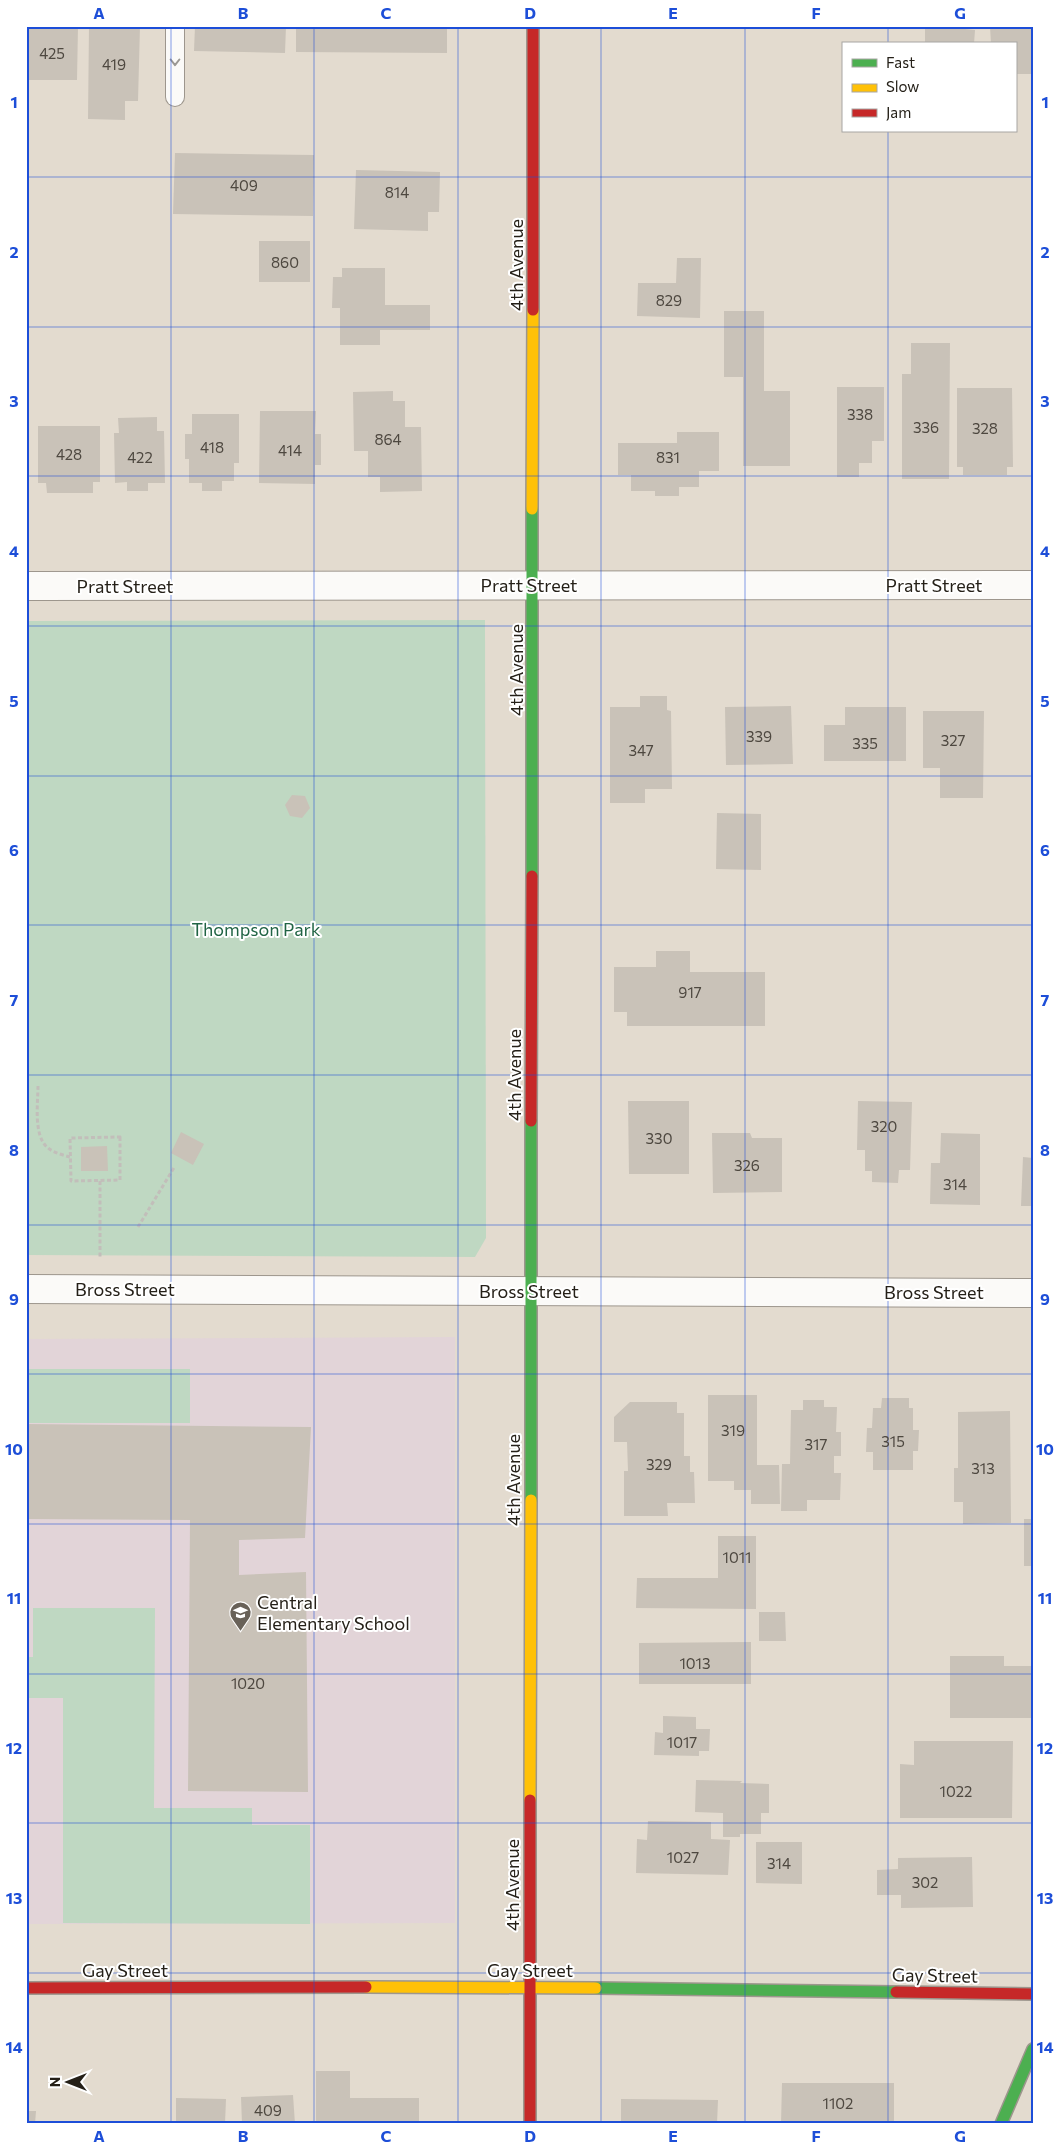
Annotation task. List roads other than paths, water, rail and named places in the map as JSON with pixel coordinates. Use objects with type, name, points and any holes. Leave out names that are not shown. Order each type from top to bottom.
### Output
[{"type":"street","name":"4th Avenue","points":[[530,2124],[534,585],[533,26]]},
{"type":"street","name":"Pratt Street","points":[[26,586],[1033,585]]},
{"type":"street","name":"Bross Street","points":[[26,1289],[1033,1292]]},
{"type":"street","name":"Gay Street","points":[[26,1988],[529,1987],[1033,1994]]},
{"type":"street","points":[[1001,2124],[1033,2049]]},
{"type":"lane","points":[[174,97],[175,26]]},
{"type":"place","name":"Central Elementary School","points":[[241,1631]]},
{"type":"park label","name":"Thompson Park","points":[[256,929]]}]
